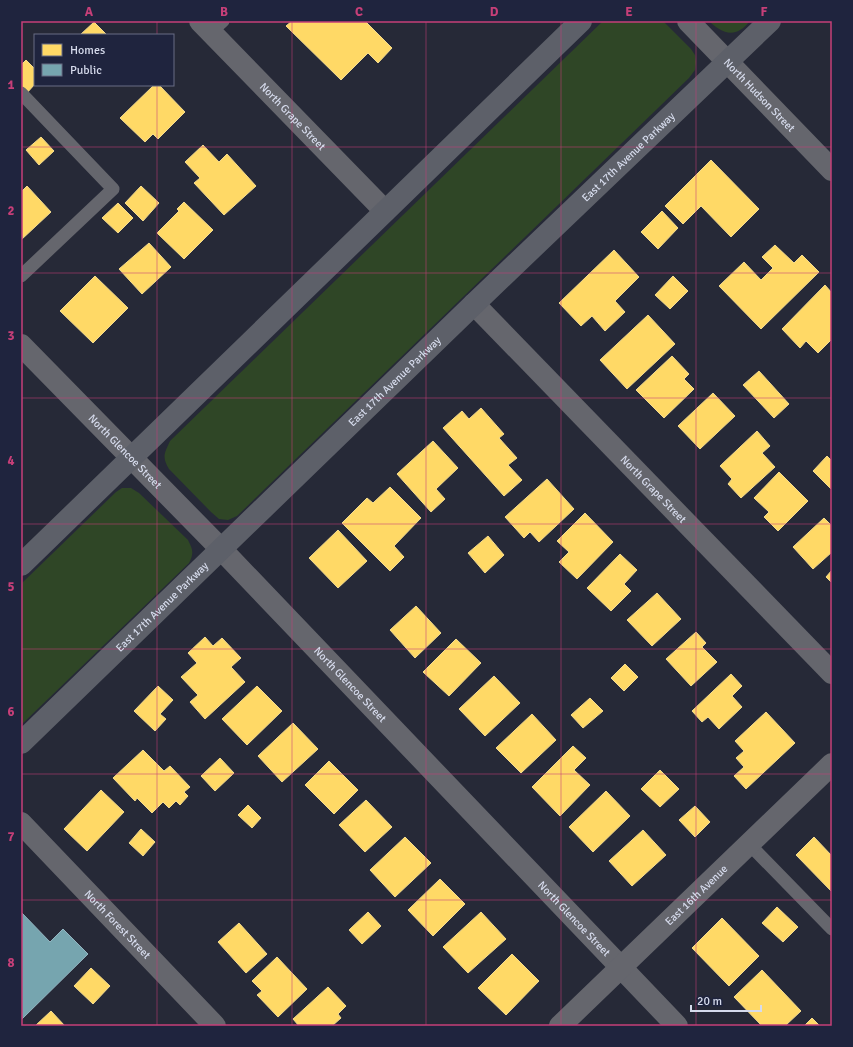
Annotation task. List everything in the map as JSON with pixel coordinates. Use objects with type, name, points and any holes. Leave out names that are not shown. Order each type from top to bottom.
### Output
[{"type":"main road","points":[[21,565],[581,21]]},
{"type":"main road","name":"East 17th Avenue Parkway","points":[[21,743],[222,550],[474,304],[770,21]]},
{"type":"street","name":"North Hudson Street","points":[[688,21],[832,170]]},
{"type":"street","name":"North Grape Street","points":[[212,25],[385,211]]},
{"type":"street","name":"North Grape Street","points":[[474,304],[832,674]]},
{"type":"street","name":"North Glencoe Street","points":[[21,345],[222,550],[677,1026]]},
{"type":"street","name":"East 16th Avenue","points":[[560,1026],[832,764]]},
{"type":"street","name":"North Forest Street","points":[[21,823],[215,1026]]},
{"type":"lane","points":[[21,93],[113,189],[21,276]]},
{"type":"lane","points":[[749,844],[832,929]]},
{"type":"green space","points":[[603,21],[663,21],[695,55],[695,70],[689,78],[237,516],[228,520],[219,519],[169,469],[165,461],[165,455],[170,441]]},
{"type":"green space","points":[[709,21],[750,21],[741,29],[732,33],[719,29]]},
{"type":"green space","points":[[122,488],[131,488],[139,493],[188,540],[192,552],[191,560],[21,725],[21,584],[116,492]]},
{"type":"building: Homes","points":[[292,21],[365,21],[392,48],[378,63],[368,53],[341,80],[286,26]]},
{"type":"building: Homes","points":[[94,22],[106,34],[81,34]]},
{"type":"building: Homes","points":[[26,60],[34,68],[34,85],[26,94],[21,89],[21,65]]},
{"type":"building: Homes","points":[[153,86],[160,86],[185,112],[158,139],[153,134],[145,142],[120,118]]},
{"type":"building: Homes","points":[[41,137],[54,151],[39,165],[26,150]]},
{"type":"building: Homes","points":[[203,145],[219,162],[227,154],[256,186],[224,215],[194,183],[200,178],[185,162]]},
{"type":"building: Homes","points":[[711,160],[759,209],[731,237],[701,206],[683,224],[665,206]]},
{"type":"building: Homes","points":[[27,186],[51,212],[21,240],[21,192]]},
{"type":"building: Homes","points":[[141,186],[159,203],[143,221],[125,203]]},
{"type":"building: Homes","points":[[184,202],[213,230],[184,259],[157,233],[179,211],[177,209]]},
{"type":"building: Homes","points":[[118,203],[133,218],[118,233],[102,218]]},
{"type":"building: Homes","points":[[662,211],[678,228],[658,249],[641,232]]},
{"type":"building: Homes","points":[[149,243],[171,267],[142,294],[119,269]]},
{"type":"building: Homes","points":[[775,245],[794,263],[802,255],[819,272],[761,329],[719,286],[744,262],[761,280],[773,268],[762,257]]},
{"type":"building: Homes","points":[[614,250],[639,277],[615,301],[625,312],[605,331],[592,316],[581,326],[559,303]]},
{"type":"building: Homes","points":[[95,276],[128,308],[93,343],[60,311]]},
{"type":"building: Homes","points":[[673,276],[688,291],[670,309],[655,295]]},
{"type":"building: Homes","points":[[825,285],[832,293],[832,339],[818,353],[806,341],[800,348],[782,329]]},
{"type":"building: Homes","points":[[648,315],[675,344],[627,389],[600,360]]},
{"type":"building: Homes","points":[[672,356],[689,374],[684,379],[694,389],[664,418],[636,390]]},
{"type":"building: Homes","points":[[759,371],[789,404],[774,418],[743,385]]},
{"type":"building: Homes","points":[[713,393],[735,416],[700,449],[678,426]]},
{"type":"building: Homes","points":[[481,408],[504,434],[499,438],[517,458],[508,465],[522,480],[504,496],[443,428],[462,411],[469,419]]},
{"type":"building: Homes","points":[[757,431],[770,446],[762,453],[775,467],[741,498],[728,484],[732,479],[720,466]]},
{"type":"building: Homes","points":[[433,441],[458,468],[436,489],[445,499],[431,512],[397,474]]},
{"type":"building: Homes","points":[[827,456],[832,461],[832,490],[813,471]]},
{"type":"building: Homes","points":[[779,472],[808,501],[778,531],[764,517],[769,512],[754,498]]},
{"type":"building: Homes","points":[[547,479],[574,509],[539,542],[530,532],[524,538],[505,517]]},
{"type":"building: Homes","points":[[390,487],[421,518],[394,546],[404,557],[390,571],[342,523],[367,498],[373,503]]},
{"type":"building: Homes","points":[[585,513],[613,542],[577,579],[559,562],[569,552],[557,541]]},
{"type":"building: Homes","points":[[824,518],[832,526],[832,552],[813,569],[793,547]]},
{"type":"building: Homes","points":[[338,530],[367,561],[338,588],[309,558]]},
{"type":"building: Homes","points":[[488,536],[504,555],[485,573],[468,553]]},
{"type":"building: Homes","points":[[620,554],[637,570],[624,584],[631,591],[611,611],[587,588]]},
{"type":"building: Homes","points":[[832,570],[832,583],[826,577]]},
{"type":"building: Homes","points":[[657,593],[681,619],[652,646],[627,620]]},
{"type":"building: Homes","points":[[416,606],[441,633],[415,658],[390,630]]},
{"type":"building: Homes","points":[[696,632],[706,643],[702,647],[717,662],[691,686],[666,659]]},
{"type":"building: Homes","points":[[205,637],[213,646],[222,638],[241,658],[231,667],[245,682],[205,719],[190,702],[198,695],[181,677],[197,663],[188,653]]},
{"type":"building: Homes","points":[[456,639],[481,663],[449,696],[423,672]]},
{"type":"building: Homes","points":[[625,664],[638,677],[624,691],[611,678]]},
{"type":"building: Homes","points":[[731,674],[742,686],[732,696],[742,707],[719,729],[708,717],[702,722],[692,711]]},
{"type":"building: Homes","points":[[494,676],[520,703],[485,736],[459,709]]},
{"type":"building: Homes","points":[[158,686],[173,700],[160,714],[166,719],[155,731],[134,711]]},
{"type":"building: Homes","points":[[257,686],[282,711],[247,745],[222,719]]},
{"type":"building: Homes","points":[[590,698],[603,711],[583,728],[571,715]]},
{"type":"building: Homes","points":[[766,712],[795,743],[746,789],[734,776],[744,767],[736,758],[744,751],[735,741]]},
{"type":"building: Homes","points":[[532,714],[556,740],[521,773],[496,748]]},
{"type":"building: Homes","points":[[293,723],[318,749],[282,782],[258,756]]},
{"type":"building: Homes","points":[[573,746],[586,758],[574,770],[590,785],[560,816],[532,787]]},
{"type":"building: Homes","points":[[143,750],[164,771],[170,766],[190,787],[184,792],[188,796],[180,805],[176,801],[169,808],[163,802],[152,813],[137,798],[135,801],[113,778]]},
{"type":"building: Homes","points":[[220,758],[234,773],[215,791],[201,776]]},
{"type":"building: Homes","points":[[329,761],[358,790],[334,814],[305,785]]},
{"type":"building: Homes","points":[[660,770],[679,789],[660,807],[641,789]]},
{"type":"building: Homes","points":[[101,790],[124,812],[87,851],[64,829]]},
{"type":"building: Homes","points":[[606,791],[630,816],[593,852],[569,827]]},
{"type":"building: Homes","points":[[366,800],[392,827],[365,852],[339,825]]},
{"type":"building: Homes","points":[[248,805],[261,818],[252,828],[238,815]]},
{"type":"building: Homes","points":[[695,806],[710,822],[695,837],[679,820]]},
{"type":"building: Homes","points":[[141,829],[155,842],[143,856],[129,843]]},
{"type":"building: Homes","points":[[643,830],[666,855],[632,886],[609,861]]},
{"type":"building: Homes","points":[[405,837],[431,863],[395,897],[370,870]]},
{"type":"building: Homes","points":[[814,837],[832,856],[832,892],[796,855]]},
{"type":"building: Homes","points":[[440,879],[465,904],[433,936],[408,910]]},
{"type":"building: Homes","points":[[777,907],[798,927],[783,942],[762,923]]},
{"type":"building: Homes","points":[[368,912],[381,926],[362,944],[349,930]]},
{"type":"building: Homes","points":[[481,912],[506,939],[468,973],[443,947]]},
{"type":"building: Homes","points":[[722,918],[759,956],[729,986],[692,948]]},
{"type":"building: Homes","points":[[239,923],[267,954],[246,973],[218,942]]},
{"type":"building: Homes","points":[[512,954],[539,981],[506,1015],[478,988]]},
{"type":"building: Homes","points":[[277,957],[307,989],[278,1017],[257,995],[262,991],[252,981]]},
{"type":"building: Homes","points":[[91,968],[110,986],[93,1004],[74,986]]},
{"type":"building: Homes","points":[[762,970],[801,1011],[785,1026],[762,1026],[734,997]]},
{"type":"building: Homes","points":[[328,987],[346,1006],[338,1014],[341,1018],[332,1026],[299,1026],[293,1019]]},
{"type":"building: Homes","points":[[51,1011],[65,1026],[35,1026]]},
{"type":"building: Homes","points":[[812,1018],[820,1026],[804,1026]]},
{"type":"building: Public","points":[[21,912],[50,942],[63,929],[88,954],[21,1020]]}]
